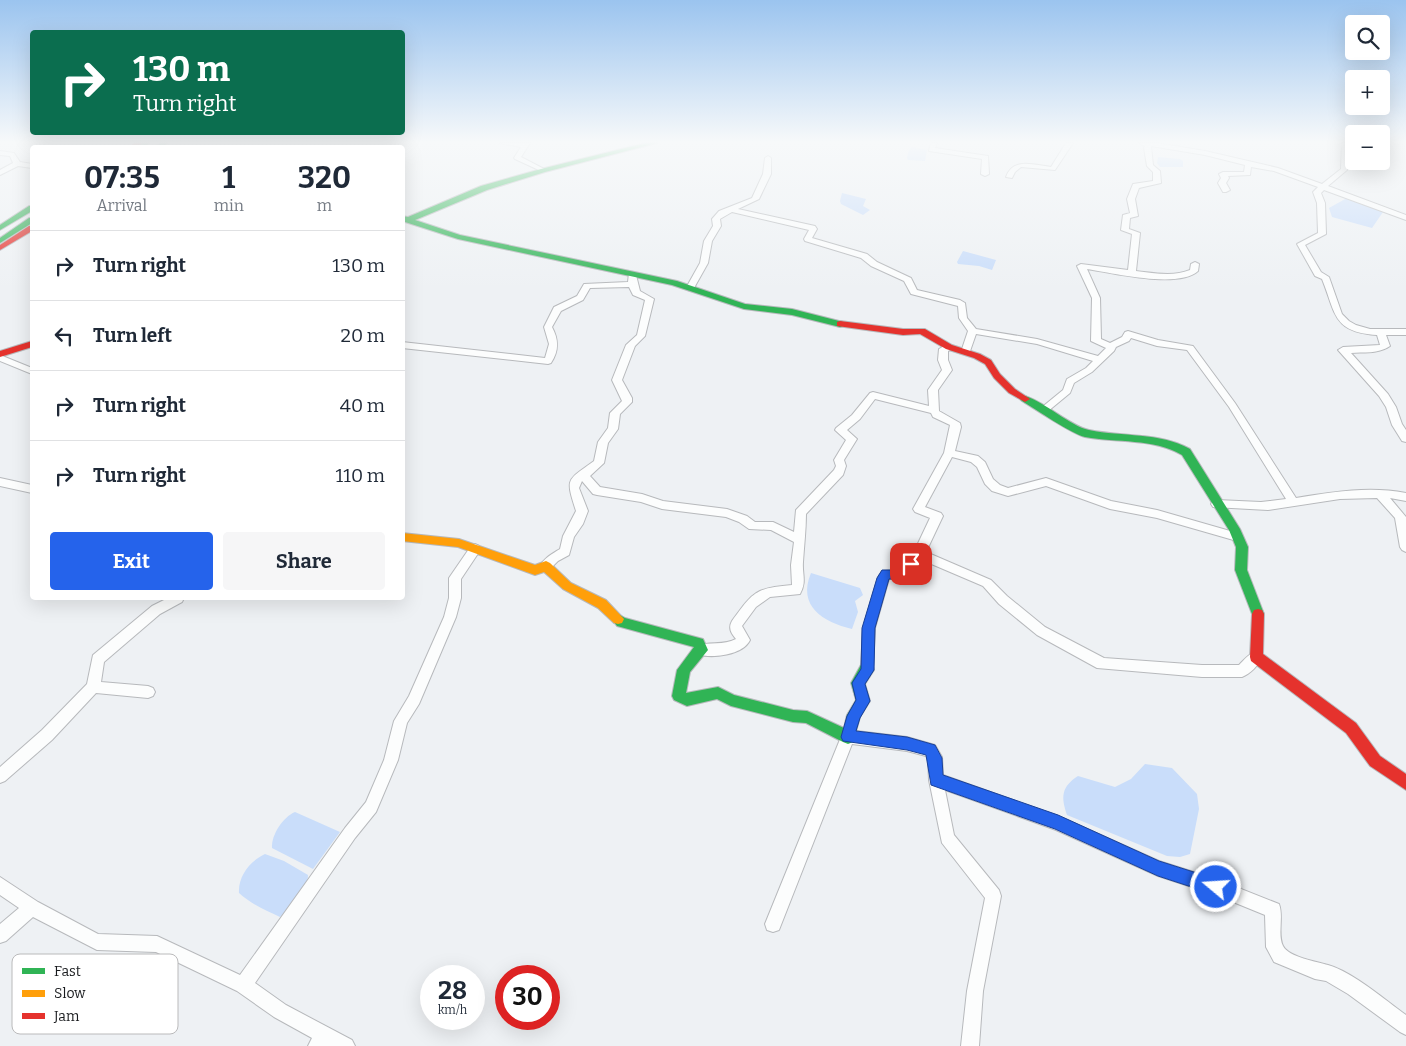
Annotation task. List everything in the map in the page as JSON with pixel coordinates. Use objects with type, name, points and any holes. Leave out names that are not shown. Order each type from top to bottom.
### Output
[{"type":"main road","points":[[405,220],[475,192]]},
{"type":"main road","points":[[0,228],[30,209]]},
{"type":"main road","points":[[0,234],[30,215]]},
{"type":"main road","points":[[405,220],[458,237],[633,280],[674,283],[744,306],[792,312],[851,327],[903,332],[922,331],[949,347],[988,362],[997,376],[1012,392],[1085,433],[1157,442],[1174,446],[1186,452],[1242,547],[1241,570],[1258,612],[1256,657],[1350,728],[1375,761],[1406,783]]},
{"type":"main road","points":[[0,240],[30,221]]},
{"type":"main road","points":[[0,248],[30,229]]},
{"type":"main road","points":[[0,356],[30,345]]},
{"type":"main road","points":[[405,537],[459,543],[535,570],[546,566],[567,586],[602,604],[621,622],[699,643],[702,650],[684,670],[679,696],[686,700],[718,694],[731,700],[793,716],[807,717],[848,737],[854,716],[863,701],[858,683],[867,670],[869,628],[884,578],[886,574],[903,575],[919,554]]},
{"type":"street","points":[[690,288],[704,263],[708,241],[717,226],[716,219],[722,213],[755,199],[758,192]]},
{"type":"street","points":[[1132,273],[1136,233],[1125,230],[1127,215],[1134,216],[1131,200],[1134,192]]},
{"type":"street","points":[[1317,192],[1321,203],[1322,234],[1301,244],[1318,274],[1326,277],[1340,318],[1357,328],[1381,333],[1406,332]]},
{"type":"street","points":[[1337,192],[1406,218]]},
{"type":"street","points":[[730,209],[812,228],[808,238],[864,256],[874,264],[908,280],[910,288],[914,292],[958,302],[962,305],[963,318],[973,331],[1032,339],[1100,360]]},
{"type":"street","points":[[1111,346],[1096,340],[1096,298],[1081,266],[1132,273],[1177,276],[1187,275],[1194,271],[1195,264]]},
{"type":"street","points":[[405,345],[548,361],[553,348],[554,337],[548,327],[557,309],[580,298],[588,286],[633,280],[636,293],[650,298],[641,336],[632,345],[617,380],[627,398],[627,402],[615,413],[613,429],[603,442],[599,463],[575,481],[574,488],[581,504],[580,517],[569,536],[565,552],[554,558],[546,566]]},
{"type":"street","points":[[966,352],[973,331]]},
{"type":"street","points":[[1381,333],[1385,346],[1377,349],[1343,350],[1386,399],[1391,406],[1397,425],[1406,438]]},
{"type":"street","points":[[1044,410],[1067,391],[1070,381],[1089,370],[1111,349],[1111,346],[1126,339],[1128,334],[1157,343],[1190,348],[1242,420],[1293,502]]},
{"type":"street","points":[[949,347],[944,349],[943,360],[947,370],[933,390],[934,410],[937,415],[955,423],[955,436],[949,453],[934,478],[919,510],[937,516],[919,554],[946,564],[957,572],[986,583],[1003,600],[1041,631],[1102,664],[1202,672],[1242,672],[1256,657]]},
{"type":"street","points":[[0,356],[30,370]]},
{"type":"street","points":[[702,650],[726,650],[737,645],[744,640],[737,631],[736,625],[752,603],[768,592],[796,590],[799,583],[797,565],[800,540],[800,513],[808,502],[839,472],[841,466],[839,460],[852,439],[840,430],[856,417],[873,395],[934,410]]},
{"type":"street","points":[[949,453],[974,459],[981,465],[989,481],[996,488],[1008,492],[1046,482],[1110,505],[1158,514],[1237,537]]},
{"type":"street","points":[[582,474],[597,491],[642,498],[662,505],[727,513],[743,519],[753,526],[772,526],[800,540]]},
{"type":"street","points":[[0,482],[30,489]]},
{"type":"street","points":[[1380,494],[1400,517],[1406,547]]},
{"type":"street","points":[[1217,504],[1272,505],[1380,494],[1406,497]]},
{"type":"street","points":[[243,986],[350,833],[371,807],[391,760],[401,721],[414,700],[450,617],[455,598],[455,578],[475,549]]},
{"type":"street","points":[[0,776],[46,735],[93,686],[98,659],[156,610],[174,600]]},
{"type":"street","points":[[93,686],[148,692]]},
{"type":"street","points":[[773,924],[848,737],[907,744],[930,750],[935,758],[936,780],[947,838],[993,896],[975,991],[970,1046]]},
{"type":"street","points":[[936,780],[1058,823],[1158,868],[1216,887],[1273,910],[1274,947],[1280,956],[1315,971],[1328,973],[1361,993],[1406,1026]]},
{"type":"street","points":[[0,885],[32,908],[97,942],[157,944],[177,954]]},
{"type":"street","points":[[0,935],[32,908]]},
{"type":"street","points":[[178,954],[243,986],[321,1040],[346,1046]]},
{"type":"water","points":[[842,193],[866,199],[863,206],[870,210],[863,215],[841,204]]},
{"type":"water","points":[[1347,198],[1383,212],[1372,228],[1332,217],[1329,208]]},
{"type":"water","points":[[963,251],[996,260],[992,270],[979,266],[958,264],[957,262]]},
{"type":"water","points":[[811,573],[860,588],[863,595],[855,601],[858,612],[852,629],[831,622],[815,611],[807,595]]},
{"type":"water","points":[[1145,764],[1172,768],[1197,794],[1199,809],[1190,854],[1180,857],[1167,856],[1067,815],[1063,798],[1065,788],[1078,776],[1115,787],[1131,779]]},
{"type":"water","points":[[295,812],[340,832],[313,869],[272,848],[273,838],[279,827],[286,818]]},
{"type":"water","points":[[265,854],[284,861],[308,875],[302,892],[280,917],[253,904],[239,893],[239,887],[246,870],[254,861]]},
{"type":"traffic: fast","points":[[406,221],[475,192]]},
{"type":"traffic: fast","points":[[0,228],[30,209]]},
{"type":"traffic: fast","points":[[405,219],[458,237],[674,283],[744,306],[792,312],[840,324]]},
{"type":"traffic: fast","points":[[0,241],[30,221]]},
{"type":"traffic: fast","points":[[1025,399],[1085,433],[1157,441],[1174,445],[1186,452],[1234,529],[1242,547],[1241,570],[1258,614]]},
{"type":"traffic: fast","points":[[618,619],[621,622],[699,643],[702,650],[684,670],[679,696],[687,700],[718,693],[731,700],[793,716],[807,717],[848,737],[854,715],[863,701],[858,683],[867,667]]},
{"type":"traffic: slow","points":[[405,537],[459,543],[535,570],[546,566],[567,586],[602,604],[618,619]]},
{"type":"traffic: slow","points":[[867,667],[869,628],[884,577],[886,574],[903,575],[919,554]]},
{"type":"traffic: jam","points":[[0,248],[30,229]]},
{"type":"traffic: jam","points":[[840,324],[903,332],[922,331],[949,347],[977,356],[988,362],[997,376],[1012,391],[1025,399]]},
{"type":"traffic: jam","points":[[0,354],[30,345]]},
{"type":"traffic: jam","points":[[1258,614],[1256,657],[1351,728],[1375,761],[1406,783]]},
{"type":"route","points":[[911,564],[903,575],[886,574],[884,578],[869,628],[867,670],[858,683],[863,701],[854,716],[848,737],[907,744],[930,750],[935,758],[936,780],[1058,823],[1158,868],[1216,887]]}]
